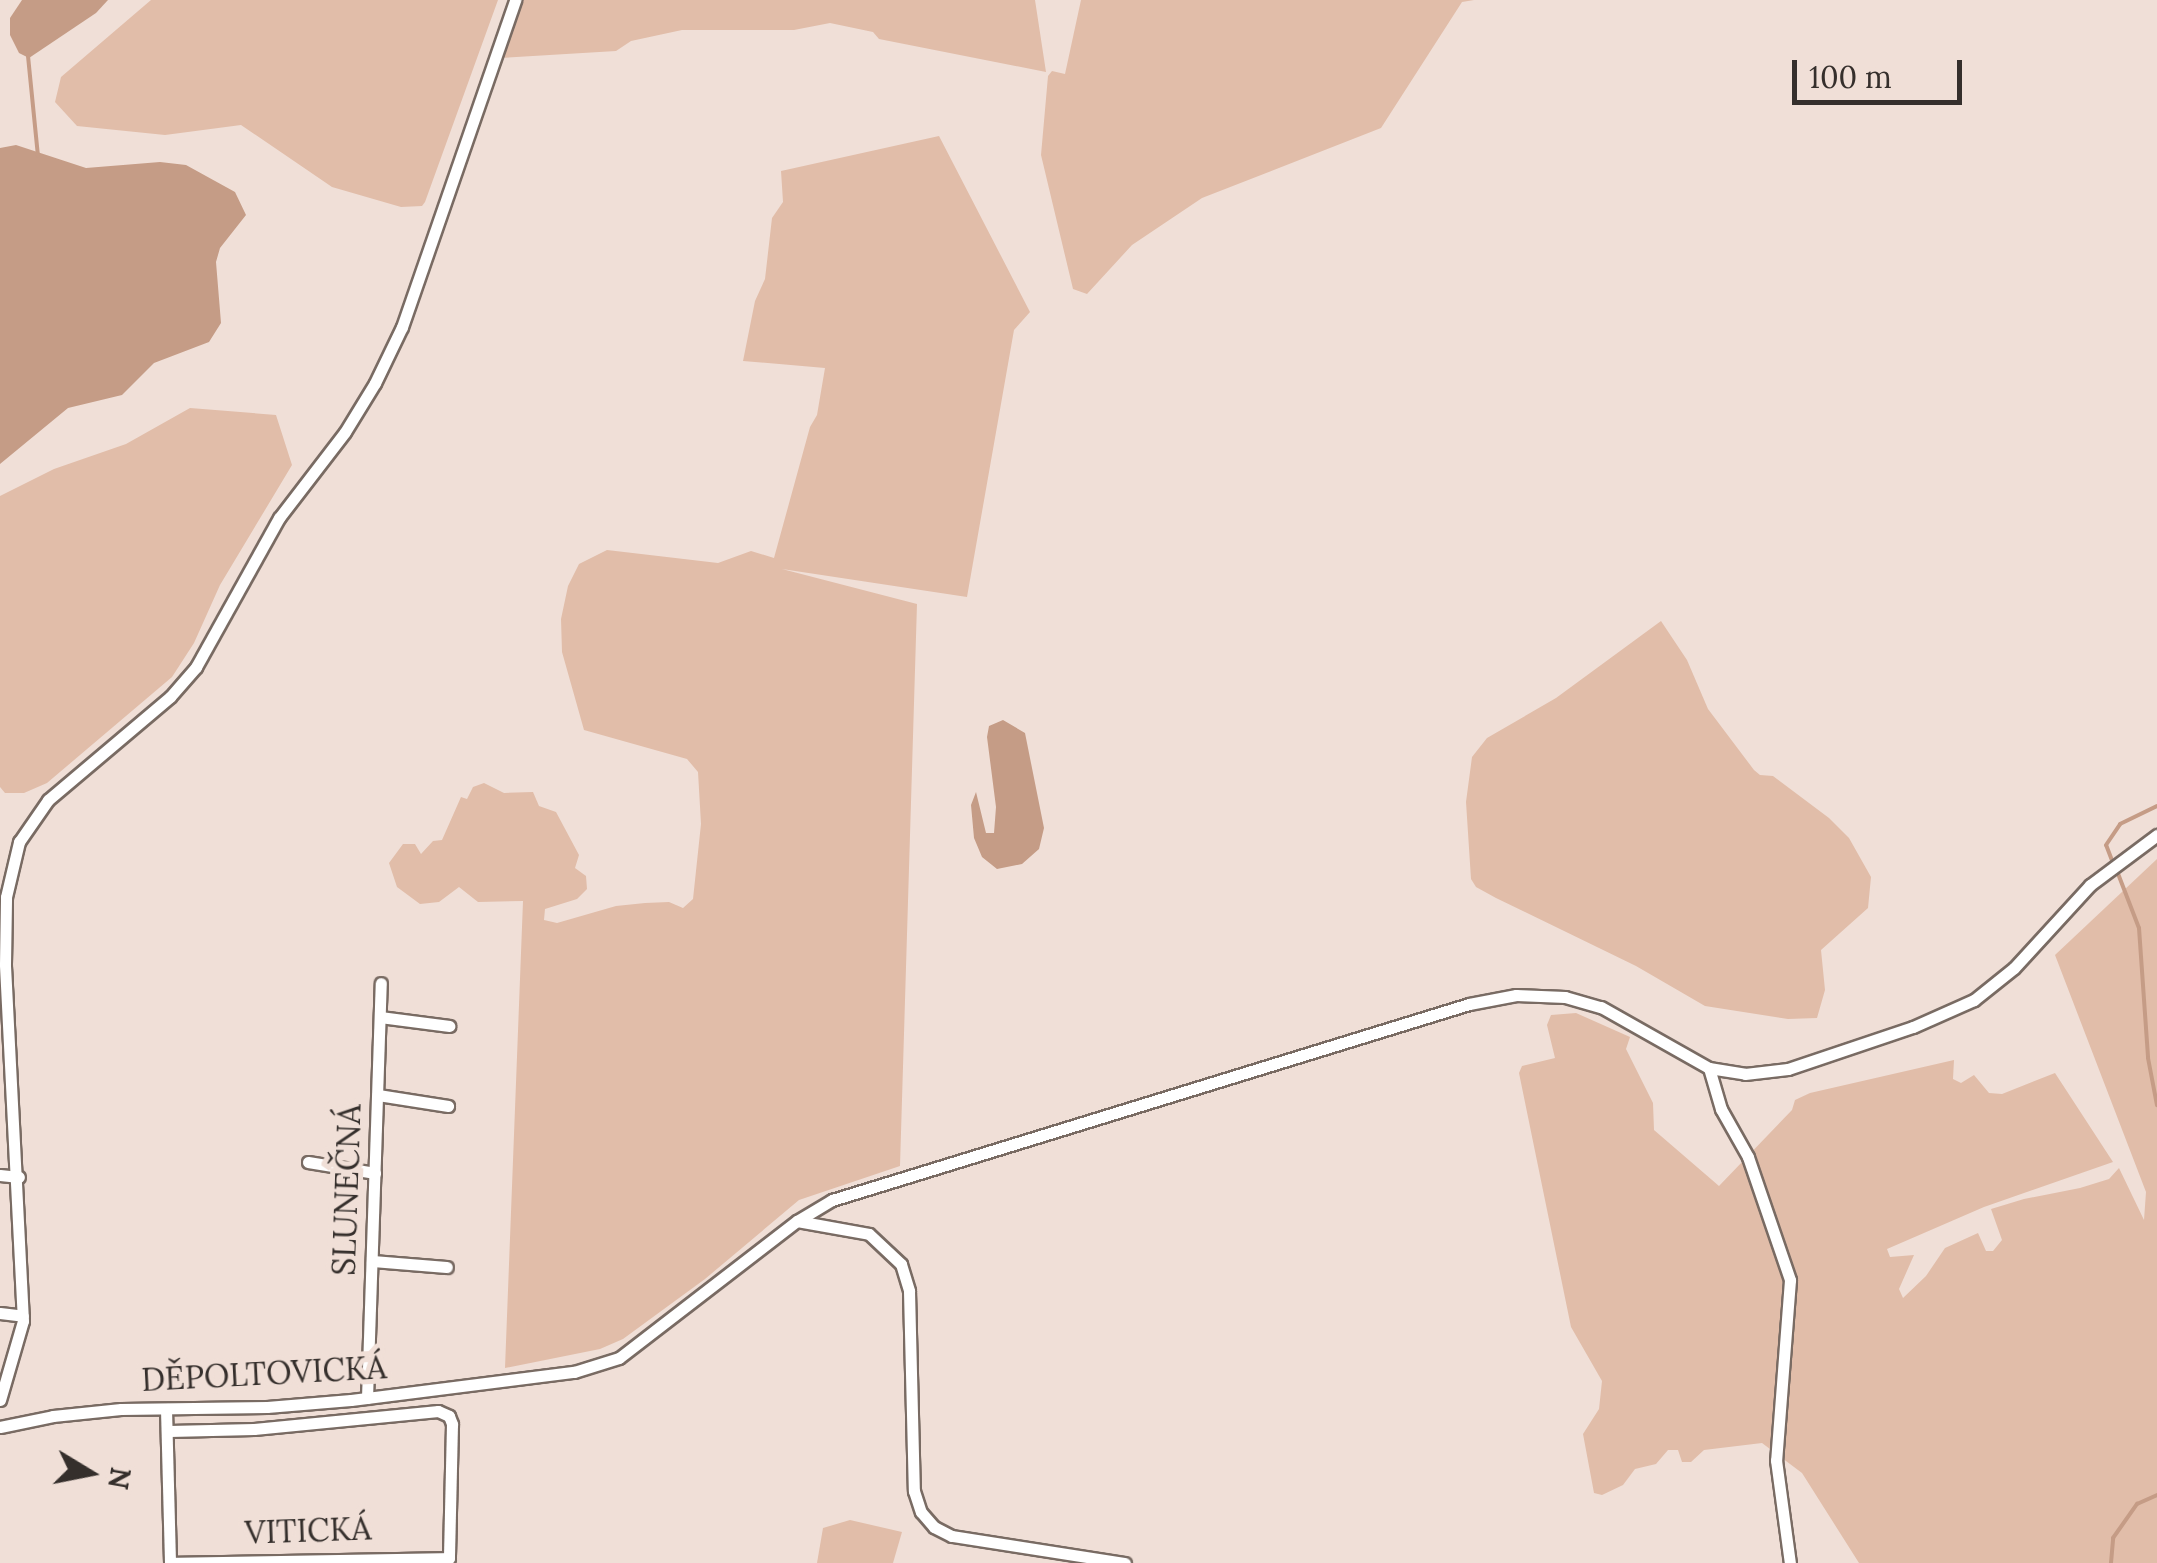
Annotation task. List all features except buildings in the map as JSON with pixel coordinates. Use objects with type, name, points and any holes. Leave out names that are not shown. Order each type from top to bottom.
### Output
[{"type":"street","points":[[0,1400],[19,1345],[23,1316],[19,1177],[4,964],[6,897],[19,842],[48,800],[170,698],[196,667],[280,518],[346,432],[376,383],[402,327],[515,0]]},
{"type":"street","points":[[1790,1563],[1776,1460],[1790,1280],[1748,1157],[1721,1109],[1709,1068],[1745,1074],[1788,1069],[1912,1027],[1974,1000],[2014,968],[2090,884],[2157,835]]},
{"type":"street","name":"SLUNEČNÁ","points":[[368,1398],[382,983]]},
{"type":"street","name":"DĚPOLTOVICKÁ","points":[[0,1427],[53,1416],[267,1407],[368,1398],[574,1372],[619,1358],[797,1221],[832,1200],[1469,1004],[1516,995],[1565,997],[1600,1007],[1709,1068]]},
{"type":"street","points":[[380,1018],[449,1026]]},
{"type":"street","points":[[378,1095],[448,1106]]},
{"type":"street","points":[[308,1162],[375,1173]]},
{"type":"street","points":[[0,1175],[19,1177]]},
{"type":"street","points":[[797,1221],[869,1234],[901,1264],[909,1292],[914,1491],[921,1512],[934,1526],[952,1536],[1125,1563]]},
{"type":"street","points":[[372,1261],[448,1267]]},
{"type":"street","points":[[0,1313],[23,1316]]},
{"type":"street","name":"VITICKÁ","points":[[166,1409],[170,1563],[449,1560],[449,1416],[438,1412],[272,1428],[169,1431]]},
{"type":"shaded area","points":[[22,0],[108,0],[96,13],[29,58],[19,53],[10,35],[10,18]]},
{"type":"shaded area","points":[[151,0],[498,0],[425,202],[422,206],[401,207],[332,187],[241,125],[165,135],[77,126],[55,102],[61,77]]},
{"type":"shaded area","points":[[522,0],[1035,0],[1046,72],[879,39],[873,32],[830,23],[794,30],[682,30],[631,41],[616,51],[500,58]]},
{"type":"shaded area","points":[[1081,0],[1474,0],[1462,2],[1381,128],[1202,198],[1132,245],[1087,294],[1073,289],[1041,155],[1048,76],[1052,71],[1065,74]]},
{"type":"shaded area","points":[[939,136],[1030,312],[1014,330],[967,597],[782,569],[917,604],[900,1166],[799,1200],[705,1279],[623,1339],[600,1349],[505,1368],[523,901],[478,902],[459,887],[439,902],[420,904],[397,887],[389,863],[403,844],[415,844],[421,854],[433,841],[442,840],[461,797],[467,799],[473,787],[484,783],[504,793],[533,792],[539,806],[556,812],[579,855],[575,868],[586,876],[587,889],[577,899],[545,909],[544,920],[557,923],[616,906],[645,903],[669,902],[683,908],[693,899],[701,824],[698,772],[687,759],[584,730],[562,652],[561,619],[568,586],[579,564],[607,550],[718,563],[751,551],[774,558],[810,427],[817,415],[825,368],[743,361],[755,301],[765,279],[772,218],[783,202],[781,171]]},
{"type":"shaded area","points":[[16,145],[86,168],[160,162],[186,165],[235,192],[246,215],[220,248],[216,262],[221,323],[209,342],[154,363],[122,395],[68,408],[0,464],[0,148]]},
{"type":"shaded area","points":[[190,408],[276,415],[292,465],[220,585],[194,643],[172,677],[47,783],[24,793],[5,793],[0,787],[0,496],[54,469],[126,444]]},
{"type":"shaded area","points":[[1661,621],[1687,660],[1708,709],[1754,770],[1773,776],[1829,818],[1849,838],[1871,877],[1868,908],[1821,950],[1825,990],[1817,1018],[1788,1019],[1705,1006],[1636,966],[1496,898],[1476,887],[1471,879],[1466,802],[1472,757],[1487,738],[1556,698]]},
{"type":"shaded area","points":[[1003,720],[1025,733],[1044,828],[1039,849],[1022,864],[997,869],[982,857],[974,838],[971,805],[976,792],[986,833],[994,833],[996,807],[987,737],[989,726]]},
{"type":"shaded area","points":[[2157,859],[2157,1563],[1859,1563],[1802,1473],[1762,1443],[1704,1450],[1691,1462],[1682,1462],[1678,1450],[1668,1450],[1656,1464],[1635,1469],[1623,1485],[1602,1495],[1594,1493],[1583,1434],[1599,1409],[1602,1381],[1571,1327],[1519,1073],[1522,1066],[1555,1058],[1547,1025],[1551,1015],[1576,1013],[1630,1037],[1626,1049],[1653,1103],[1654,1130],[1719,1186],[1792,1110],[1795,1100],[1810,1093],[1954,1060],[1953,1079],[1961,1083],[1974,1075],[1989,1093],[2002,1094],[2055,1073],[2113,1162],[1984,1207],[1887,1249],[1890,1257],[1914,1255],[1899,1289],[1903,1298],[1926,1276],[1945,1248],[1978,1233],[1986,1251],[1993,1251],[2002,1240],[1991,1209],[2109,1179],[2119,1168],[2144,1220],[2146,1192],[2055,955]]},
{"type":"shaded area","points":[[850,1520],[902,1532],[893,1563],[817,1563],[823,1528]]},
{"type":"waterway","points":[[28,56],[38,156]]},
{"type":"waterway","points":[[2113,863],[2106,845],[2120,824],[2157,806]]},
{"type":"waterway","points":[[2117,871],[2139,928],[2148,1058],[2157,1105]]},
{"type":"waterway","points":[[2111,1563],[2113,1538],[2137,1504],[2157,1495]]}]
